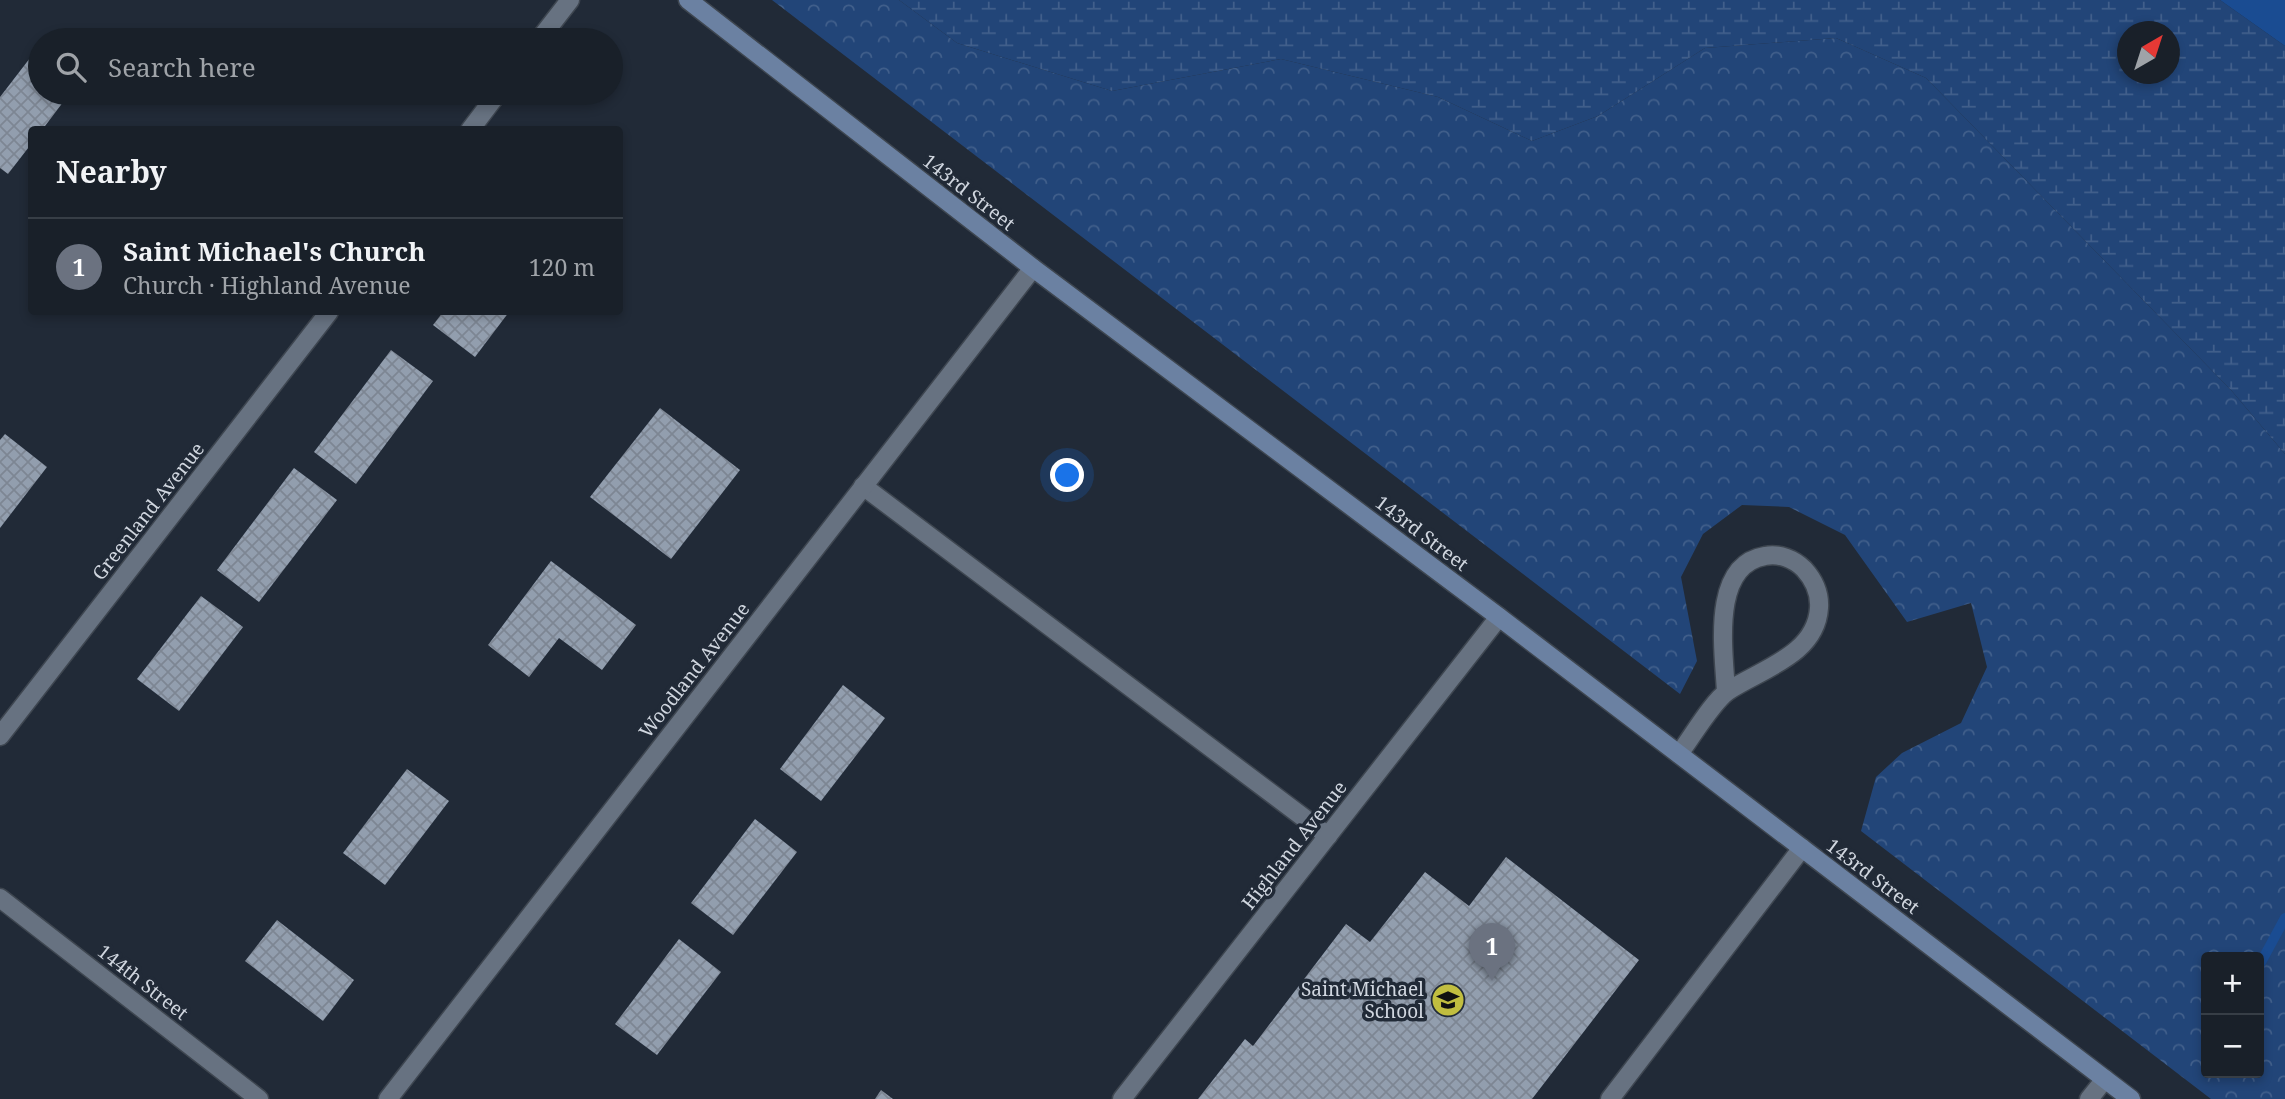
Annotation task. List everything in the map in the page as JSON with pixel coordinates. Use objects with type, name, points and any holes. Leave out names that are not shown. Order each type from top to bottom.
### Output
[{"type":"main road","name":"143rd Street","points":[[688,0],[1033,268],[1499,617],[2131,1099]]},
{"type":"street","points":[[548,28],[570,0]]},
{"type":"street","points":[[473,126],[489,105]]},
{"type":"street","name":"Woodland Avenue","points":[[388,1099],[1033,268]]},
{"type":"street","name":"Greenland Avenue","points":[[0,736],[327,315]]},
{"type":"street","points":[[863,486],[1328,836]]},
{"type":"street","points":[[1679,754],[1726,692],[1779,664],[1805,641],[1818,619],[1819,597],[1812,579],[1802,567],[1785,557],[1761,556],[1736,573],[1727,589],[1723,645],[1726,692]]},
{"type":"street","name":"Highland Avenue","points":[[1122,1099],[1499,617]]},
{"type":"street","points":[[1610,1099],[1802,848]]},
{"type":"street","name":"144th Street","points":[[0,898],[259,1099]]},
{"type":"street","points":[[2089,1099],[2105,1079]]},
{"type":"green space","points":[[772,0],[899,0],[957,43],[1112,91],[1281,59],[1438,97],[1532,141],[1598,116],[1705,48],[1836,38],[1926,78],[2231,390],[2285,454],[2285,1099],[2211,1099],[1861,831],[1876,777],[1902,753],[1961,723],[1987,667],[1971,603],[1907,622],[1845,535],[1789,507],[1742,505],[1703,534],[1681,577],[1697,661],[1680,694]]},
{"type":"green space","points":[[899,0],[2220,0],[2285,46],[2285,454],[2231,390],[1926,78],[1836,38],[1705,48],[1598,116],[1532,141],[1438,97],[1281,59],[1112,91],[957,43]]},
{"type":"shaded area","points":[[2220,0],[2285,0],[2285,46]]},
{"type":"building","points":[[28,61],[28,105],[61,105],[45,126],[28,126],[28,148],[8,174],[0,168],[0,97]]},
{"type":"building","points":[[441,315],[507,315],[475,357],[433,325]]},
{"type":"building","points":[[391,350],[433,381],[356,484],[314,452]]},
{"type":"building","points":[[660,408],[740,470],[671,559],[590,497]]},
{"type":"building","points":[[5,434],[47,467],[0,528],[0,440]]},
{"type":"building","points":[[294,468],[337,500],[259,602],[217,570]]},
{"type":"building","points":[[551,561],[636,625],[602,670],[559,638],[529,677],[488,645]]},
{"type":"building","points":[[201,596],[243,627],[179,711],[137,679]]},
{"type":"building","points":[[843,685],[885,718],[821,801],[780,769]]},
{"type":"building","points":[[407,769],[449,801],[385,885],[343,853]]},
{"type":"building","points":[[755,819],[797,852],[733,935],[691,903]]},
{"type":"building","name":"Saint Michael School","points":[[1506,857],[1639,960],[1532,1099],[1198,1099],[1245,1039],[1253,1046],[1346,924],[1370,942],[1425,872],[1469,906]]},
{"type":"building","points":[[277,920],[354,980],[323,1021],[245,961]]},
{"type":"building","points":[[679,939],[721,972],[657,1055],[615,1024]]},
{"type":"building","points":[[881,1090],[893,1099],[875,1099]]},
{"type":"waterway","points":[[2264,957],[2285,918]]},
{"type":"place","name":"Saint Michael's Church","points":[[1492,981]]},
{"type":"place","name":"Saint Michael School","points":[[1448,1000]]}]
